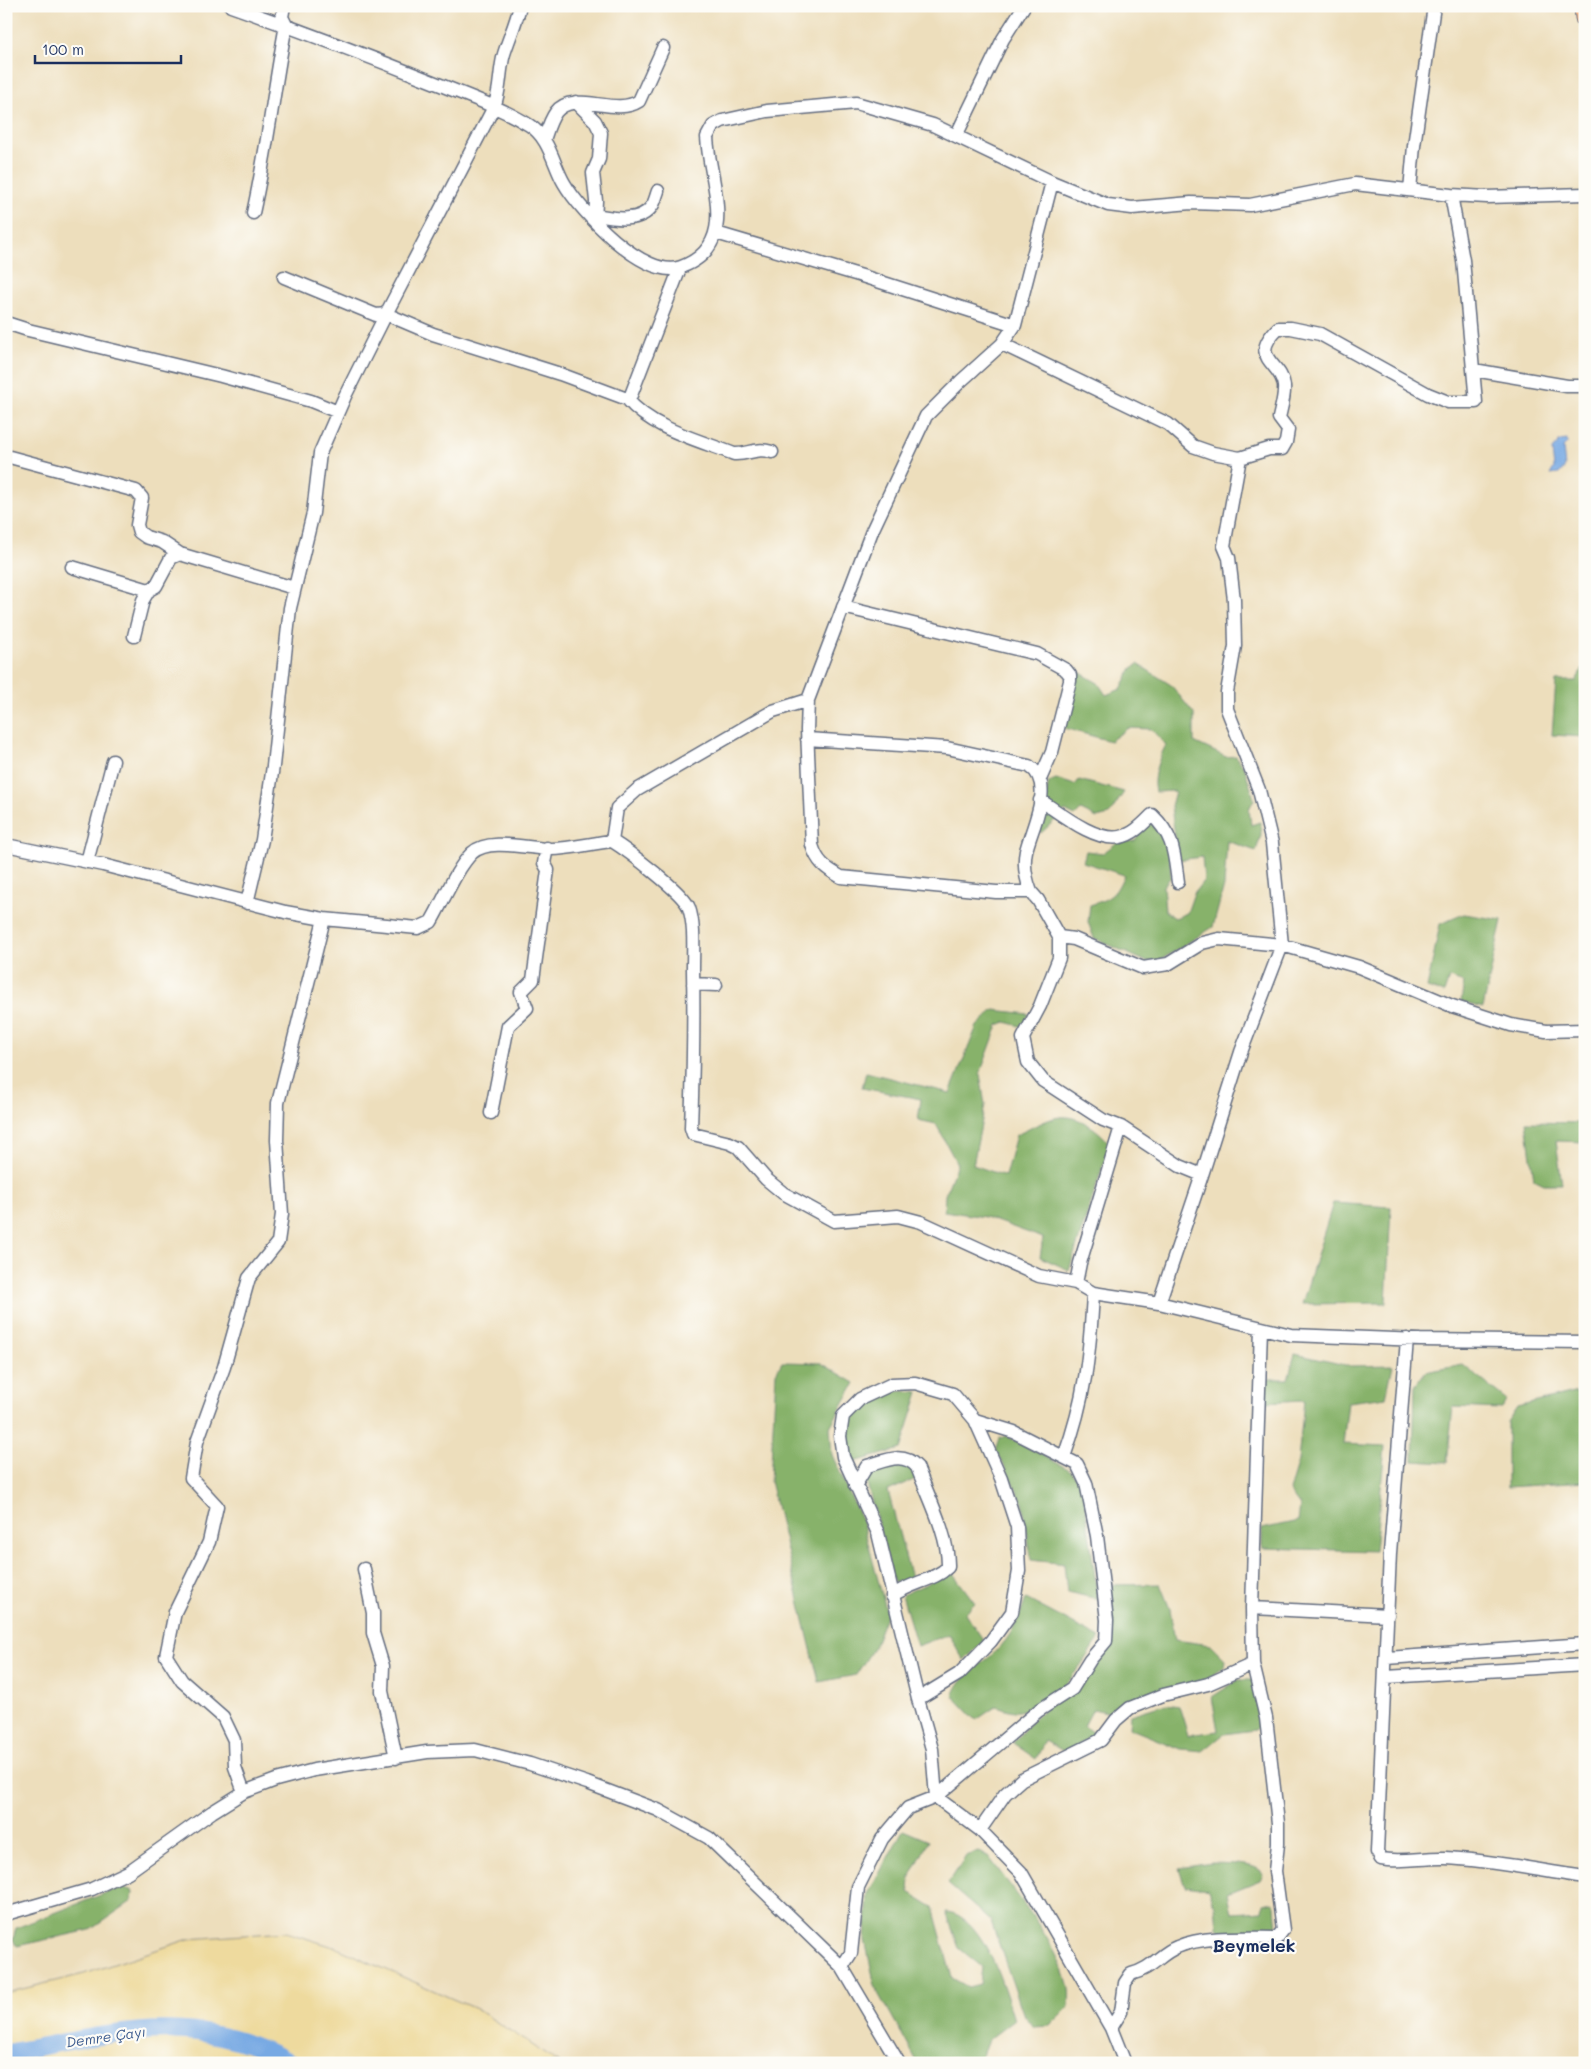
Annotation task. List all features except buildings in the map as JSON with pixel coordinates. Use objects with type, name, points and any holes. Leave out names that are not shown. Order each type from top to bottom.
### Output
[{"type":"highway","points":[[1584,6],[1585,18]]},
{"type":"street","points":[[231,6],[286,25],[494,107],[532,127],[544,140],[564,183],[586,213],[595,218],[630,253],[654,265],[672,269],[680,268],[694,261],[707,250],[716,234],[719,219],[708,137],[713,126],[722,121],[768,111],[856,103],[933,125],[957,134],[1052,182],[1108,205],[1132,208],[1191,203],[1250,205],[1355,184],[1451,195],[1488,197],[1585,194]]},
{"type":"street","points":[[253,213],[266,157],[272,102],[286,25],[282,17],[284,6]]},
{"type":"street","points":[[247,903],[262,840],[294,588],[313,513],[320,453],[386,314],[494,107],[499,93],[504,56],[516,26],[520,6]]},
{"type":"street","points":[[957,134],[1003,39],[1024,6]]},
{"type":"street","points":[[1410,190],[1414,146],[1434,6]]},
{"type":"street","points":[[544,140],[555,113],[563,104],[576,102],[622,107],[639,101],[647,88],[663,48]]},
{"type":"street","points":[[576,102],[595,121],[601,133],[599,159],[593,173],[595,218]]},
{"type":"street","points":[[1031,892],[996,892],[924,883],[875,880],[841,876],[826,869],[816,859],[812,845],[807,739],[808,700],[872,532],[926,416],[961,380],[1002,344],[1015,325],[1052,182]]},
{"type":"street","points":[[595,218],[631,218],[643,215],[652,207],[658,191]]},
{"type":"street","points":[[1002,344],[1168,424],[1193,446],[1213,453],[1240,458],[1269,449],[1282,448],[1286,442],[1288,430],[1279,418],[1284,386],[1281,376],[1267,359],[1265,350],[1272,335],[1278,328],[1291,328],[1320,334],[1335,340],[1428,394],[1448,402],[1476,402],[1463,260],[1451,195]]},
{"type":"street","points":[[716,234],[862,276],[1015,325]]},
{"type":"street","points":[[627,399],[631,395],[680,268]]},
{"type":"street","points":[[284,277],[376,315],[386,314],[450,340],[560,374],[627,399],[642,414],[734,454],[742,455],[760,449],[772,452]]},
{"type":"street","points":[[6,322],[28,330],[302,398],[338,412]]},
{"type":"street","points":[[1474,370],[1567,386],[1585,386]]},
{"type":"street","points":[[6,456],[136,491],[142,498],[136,525],[139,532],[162,542],[180,554],[294,588]]},
{"type":"street","points":[[1160,1304],[1241,1052],[1282,945],[1272,843],[1256,782],[1227,709],[1227,692],[1235,646],[1234,600],[1229,558],[1224,546],[1240,458]]},
{"type":"street","points":[[134,636],[143,600],[149,590],[156,586],[171,558],[180,554]]},
{"type":"street","points":[[72,567],[149,590]]},
{"type":"street","points":[[843,607],[1036,654],[1066,670],[1070,675],[1052,752],[1041,777],[1040,800],[1026,852],[1025,868],[1031,892],[1038,900],[1059,936],[1060,958],[1040,1006],[1023,1038],[1028,1062],[1042,1081],[1103,1120],[1121,1127],[1180,1166],[1202,1175]]},
{"type":"street","points":[[612,841],[617,808],[637,790],[773,711],[808,700]]},
{"type":"street","points":[[807,739],[946,748],[1029,766],[1037,771],[1041,777]]},
{"type":"street","points":[[87,862],[113,761]]},
{"type":"street","points":[[1040,800],[1101,836],[1120,837],[1134,831],[1152,815],[1164,827],[1172,840],[1178,882]]},
{"type":"street","points":[[6,845],[87,862],[247,903],[324,919],[418,928],[426,926],[431,922],[464,864],[473,852],[485,846],[547,848],[612,841],[680,894],[689,907],[692,936],[694,1034],[691,1128],[694,1134],[730,1143],[738,1147],[766,1179],[783,1193],[834,1221],[898,1216],[921,1222],[1039,1276],[1076,1283],[1093,1293],[1160,1304],[1291,1335],[1585,1342]]},
{"type":"street","points":[[491,1113],[508,1026],[527,1008],[521,992],[533,980],[548,870],[544,863],[547,848]]},
{"type":"street","points":[[244,1792],[235,1767],[234,1740],[223,1717],[182,1681],[166,1656],[175,1612],[208,1542],[217,1506],[191,1478],[197,1442],[224,1367],[249,1278],[278,1242],[282,1214],[277,1140],[278,1102],[324,919]]},
{"type":"street","points":[[1059,936],[1074,939],[1143,968],[1168,964],[1202,943],[1219,939],[1282,945],[1359,967],[1452,1006],[1511,1024],[1546,1031],[1585,1030]]},
{"type":"street","points":[[693,984],[716,985]]},
{"type":"street","points":[[1076,1283],[1080,1263],[1121,1127]]},
{"type":"street","points":[[1064,1457],[1076,1424],[1084,1390],[1090,1344],[1093,1293]]},
{"type":"street","points":[[1111,2028],[1121,2012],[1125,1983],[1131,1974],[1144,1971],[1176,1947],[1236,1938],[1277,1938],[1284,1930],[1275,1871],[1278,1823],[1266,1718],[1253,1664],[1252,1608],[1261,1328]]},
{"type":"street","points":[[1407,1339],[1393,1505],[1377,1852],[1381,1859],[1398,1862],[1415,1858],[1448,1858],[1585,1877]]},
{"type":"street","points":[[918,1699],[959,1674],[991,1640],[1012,1612],[1019,1571],[1017,1527],[1001,1478],[975,1420],[953,1394],[914,1383],[892,1384],[860,1399],[844,1416],[840,1436],[844,1457],[855,1486],[878,1534],[892,1596],[918,1699],[932,1749],[936,1797],[980,1830],[1020,1872],[1111,2028],[1125,2063]]},
{"type":"street","points":[[842,1967],[851,1953],[858,1887],[882,1839],[908,1808],[936,1797],[1038,1711],[1072,1689],[1090,1660],[1106,1641],[1107,1620],[1097,1536],[1086,1482],[1077,1464],[1014,1432],[975,1420]]},
{"type":"street","points":[[855,1486],[867,1466],[900,1457],[910,1460],[917,1467],[945,1540],[948,1567],[941,1574],[905,1586],[892,1596]]},
{"type":"street","points":[[364,1569],[373,1613],[373,1633],[383,1666],[382,1691],[396,1758]]},
{"type":"street","points":[[1252,1608],[1388,1615]]},
{"type":"street","points":[[1387,1658],[1585,1644]]},
{"type":"street","points":[[980,1830],[1005,1794],[1022,1779],[1101,1740],[1116,1720],[1130,1708],[1163,1695],[1208,1684],[1253,1664]]},
{"type":"street","points":[[1386,1677],[1585,1665]]},
{"type":"street","points":[[6,1914],[92,1889],[128,1872],[212,1812],[244,1792],[276,1780],[314,1770],[427,1752],[475,1750],[534,1766],[658,1810],[709,1838],[842,1967],[899,2063]]},
{"type":"green space","points":[[1138,664],[1171,685],[1194,714],[1194,742],[1226,757],[1236,756],[1245,769],[1254,799],[1249,809],[1251,825],[1260,822],[1261,835],[1256,851],[1227,841],[1224,886],[1213,927],[1159,961],[1147,962],[1094,938],[1088,922],[1090,905],[1112,895],[1124,875],[1083,862],[1086,851],[1103,853],[1118,842],[1135,841],[1144,827],[1151,823],[1169,842],[1171,877],[1163,886],[1165,911],[1175,918],[1187,913],[1194,893],[1204,880],[1202,857],[1178,860],[1171,806],[1175,791],[1155,792],[1155,774],[1166,745],[1151,729],[1128,728],[1110,741],[1064,728],[1079,672],[1098,683],[1106,695],[1121,689],[1132,668]]},
{"type":"green space","points":[[1585,664],[1585,737],[1552,735],[1556,681],[1576,681]]},
{"type":"green space","points":[[1056,779],[1075,785],[1079,780],[1124,792],[1109,815],[1097,818],[1081,810],[1075,816],[1065,811],[1041,833],[1039,829],[1049,782]]},
{"type":"green space","points":[[1464,914],[1502,920],[1483,1008],[1461,1002],[1464,983],[1449,978],[1444,993],[1427,988],[1440,924]]},
{"type":"green space","points":[[994,1010],[1029,1014],[1023,1027],[1006,1022],[998,1025],[980,1074],[985,1105],[973,1165],[1005,1176],[1016,1135],[1060,1117],[1074,1118],[1088,1124],[1110,1144],[1069,1270],[1040,1257],[1043,1238],[985,1217],[944,1211],[945,1195],[957,1164],[936,1124],[918,1120],[921,1099],[862,1088],[866,1072],[950,1093],[977,1026]]},
{"type":"green space","points":[[1526,1122],[1585,1123],[1585,1142],[1556,1141],[1562,1184],[1544,1184],[1534,1179]]},
{"type":"green space","points":[[1333,1203],[1391,1207],[1386,1303],[1302,1304]]},
{"type":"green space","points":[[1295,1354],[1350,1366],[1393,1365],[1386,1397],[1348,1402],[1343,1444],[1385,1446],[1375,1551],[1262,1548],[1262,1529],[1298,1521],[1300,1506],[1289,1491],[1298,1461],[1304,1400],[1265,1402],[1268,1379],[1288,1379]]},
{"type":"green space","points":[[782,1362],[821,1363],[855,1383],[830,1427],[832,1455],[862,1521],[887,1613],[874,1647],[856,1675],[819,1682],[770,1481],[776,1373]]},
{"type":"green space","points":[[1463,1365],[1507,1400],[1501,1409],[1453,1407],[1447,1463],[1413,1461],[1415,1386],[1425,1372]]},
{"type":"green space","points":[[892,1390],[919,1392],[901,1449],[851,1463],[849,1435],[853,1417],[867,1404]]},
{"type":"green space","points":[[1585,1390],[1585,1482],[1507,1487],[1507,1422],[1517,1407]]},
{"type":"green space","points":[[1007,1436],[1070,1470],[1083,1488],[1098,1599],[1067,1592],[1064,1564],[1031,1560],[1023,1503],[996,1450],[1000,1438]]},
{"type":"green space","points":[[903,1461],[910,1465],[918,1478],[888,1491],[911,1578],[894,1583],[866,1480],[871,1471]]},
{"type":"green space","points":[[952,1572],[975,1603],[965,1613],[984,1641],[964,1661],[949,1634],[917,1646],[902,1595]]},
{"type":"green space","points":[[1160,1584],[1170,1609],[1175,1640],[1211,1645],[1226,1660],[1225,1667],[1202,1682],[1133,1697],[1111,1713],[1093,1709],[1084,1726],[1094,1734],[1065,1752],[1045,1741],[1036,1759],[1013,1743],[1032,1720],[1089,1670],[1113,1636],[1111,1585]]},
{"type":"green space","points":[[1026,1599],[1100,1638],[1076,1672],[1045,1702],[1033,1708],[1019,1711],[997,1706],[976,1720],[953,1696],[961,1681],[1006,1640]]},
{"type":"green space","points":[[1238,1680],[1252,1680],[1262,1724],[1255,1730],[1224,1734],[1203,1751],[1180,1749],[1129,1728],[1130,1715],[1166,1704],[1179,1706],[1188,1735],[1218,1731],[1212,1697]]},
{"type":"green space","points":[[903,1830],[929,1841],[910,1877],[909,1892],[933,1907],[952,1978],[968,1987],[980,1984],[982,1967],[959,1948],[946,1912],[959,1916],[971,1926],[981,1939],[1005,1991],[1014,2020],[988,2040],[979,2063],[918,2063],[875,1986],[865,1940],[868,1894]]},
{"type":"green space","points":[[978,1852],[988,1856],[1022,1902],[1046,1937],[1064,1971],[1069,1988],[1069,2007],[1050,2026],[1034,2027],[1024,2016],[991,1921],[948,1884],[966,1856]]},
{"type":"green space","points":[[1212,1863],[1255,1867],[1260,1870],[1263,1874],[1260,1880],[1228,1893],[1232,1913],[1263,1911],[1264,1904],[1272,1902],[1275,1904],[1277,1932],[1226,1935],[1217,1927],[1215,1905],[1208,1889],[1185,1886],[1179,1868]]},
{"type":"green space","points":[[121,1887],[133,1891],[132,1901],[90,1930],[17,1946],[13,1940],[16,1928]]},
{"type":"sand","points":[[286,1932],[337,1948],[478,2010],[560,2063],[6,2063],[6,1993],[84,1974],[189,1939]]},
{"type":"water","points":[[1567,440],[1567,444],[1563,448],[1565,467],[1559,474],[1550,475],[1554,468],[1552,450],[1560,441]]},
{"type":"waterway","name":"Demre Çayı","points":[[6,2053],[115,2034],[185,2031],[220,2036],[255,2046],[291,2063]]},
{"type":"district","name":"Beymelek","points":[[1254,1946]]}]
